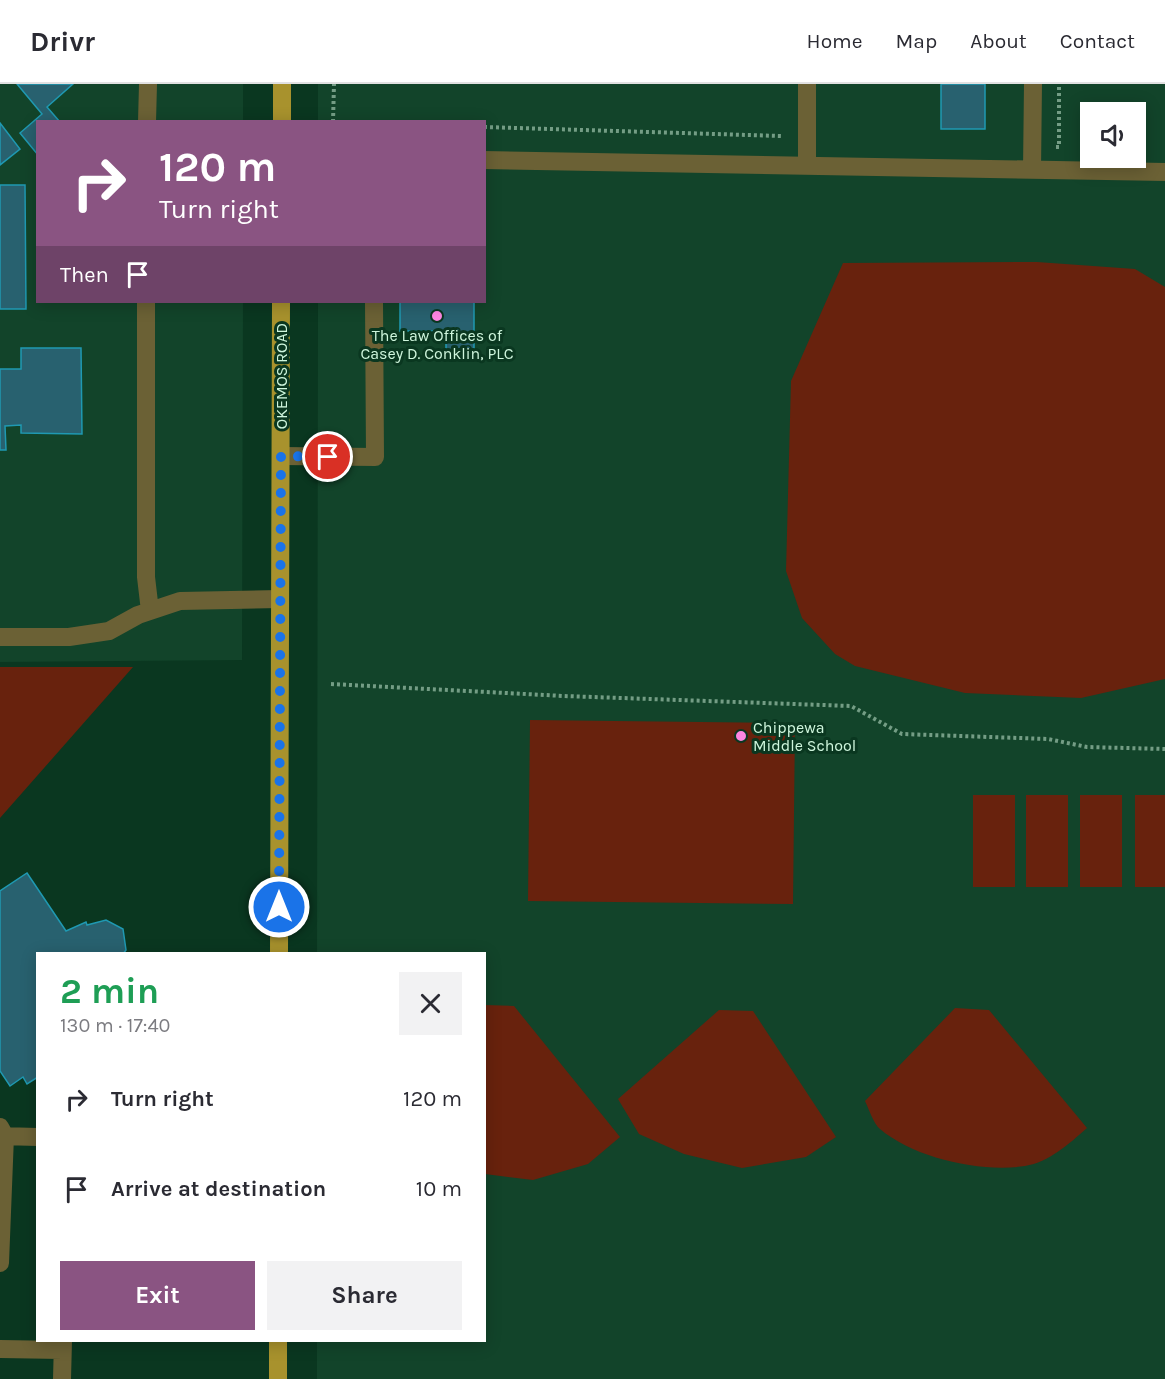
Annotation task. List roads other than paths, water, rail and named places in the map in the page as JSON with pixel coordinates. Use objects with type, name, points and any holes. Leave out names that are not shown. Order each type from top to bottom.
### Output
[{"type":"main road","points":[[282,84],[282,120]]},
{"type":"main road","name":"OKEMOS ROAD","points":[[279,952],[281,303]]},
{"type":"main road","points":[[278,1342],[278,1379]]},
{"type":"lane","points":[[147,120],[148,84]]},
{"type":"lane","points":[[807,84],[807,166]]},
{"type":"lane","points":[[1032,170],[1033,84]]},
{"type":"lane","points":[[486,160],[1165,172]]},
{"type":"lane","points":[[146,303],[146,576],[150,611]]},
{"type":"lane","points":[[281,456],[375,457],[374,303]]},
{"type":"lane","points":[[0,637],[69,637],[109,631],[138,615],[180,601],[280,599]]},
{"type":"lane","points":[[0,1263],[2,1133],[36,1137]]},
{"type":"lane","points":[[0,1349],[63,1345],[62,1379]]},
{"type":"place","name":"The Law Offices of Casey D. Conklin, PLC","points":[[437,316]]},
{"type":"place","name":"Chippewa Middle School","points":[[741,736]]}]
